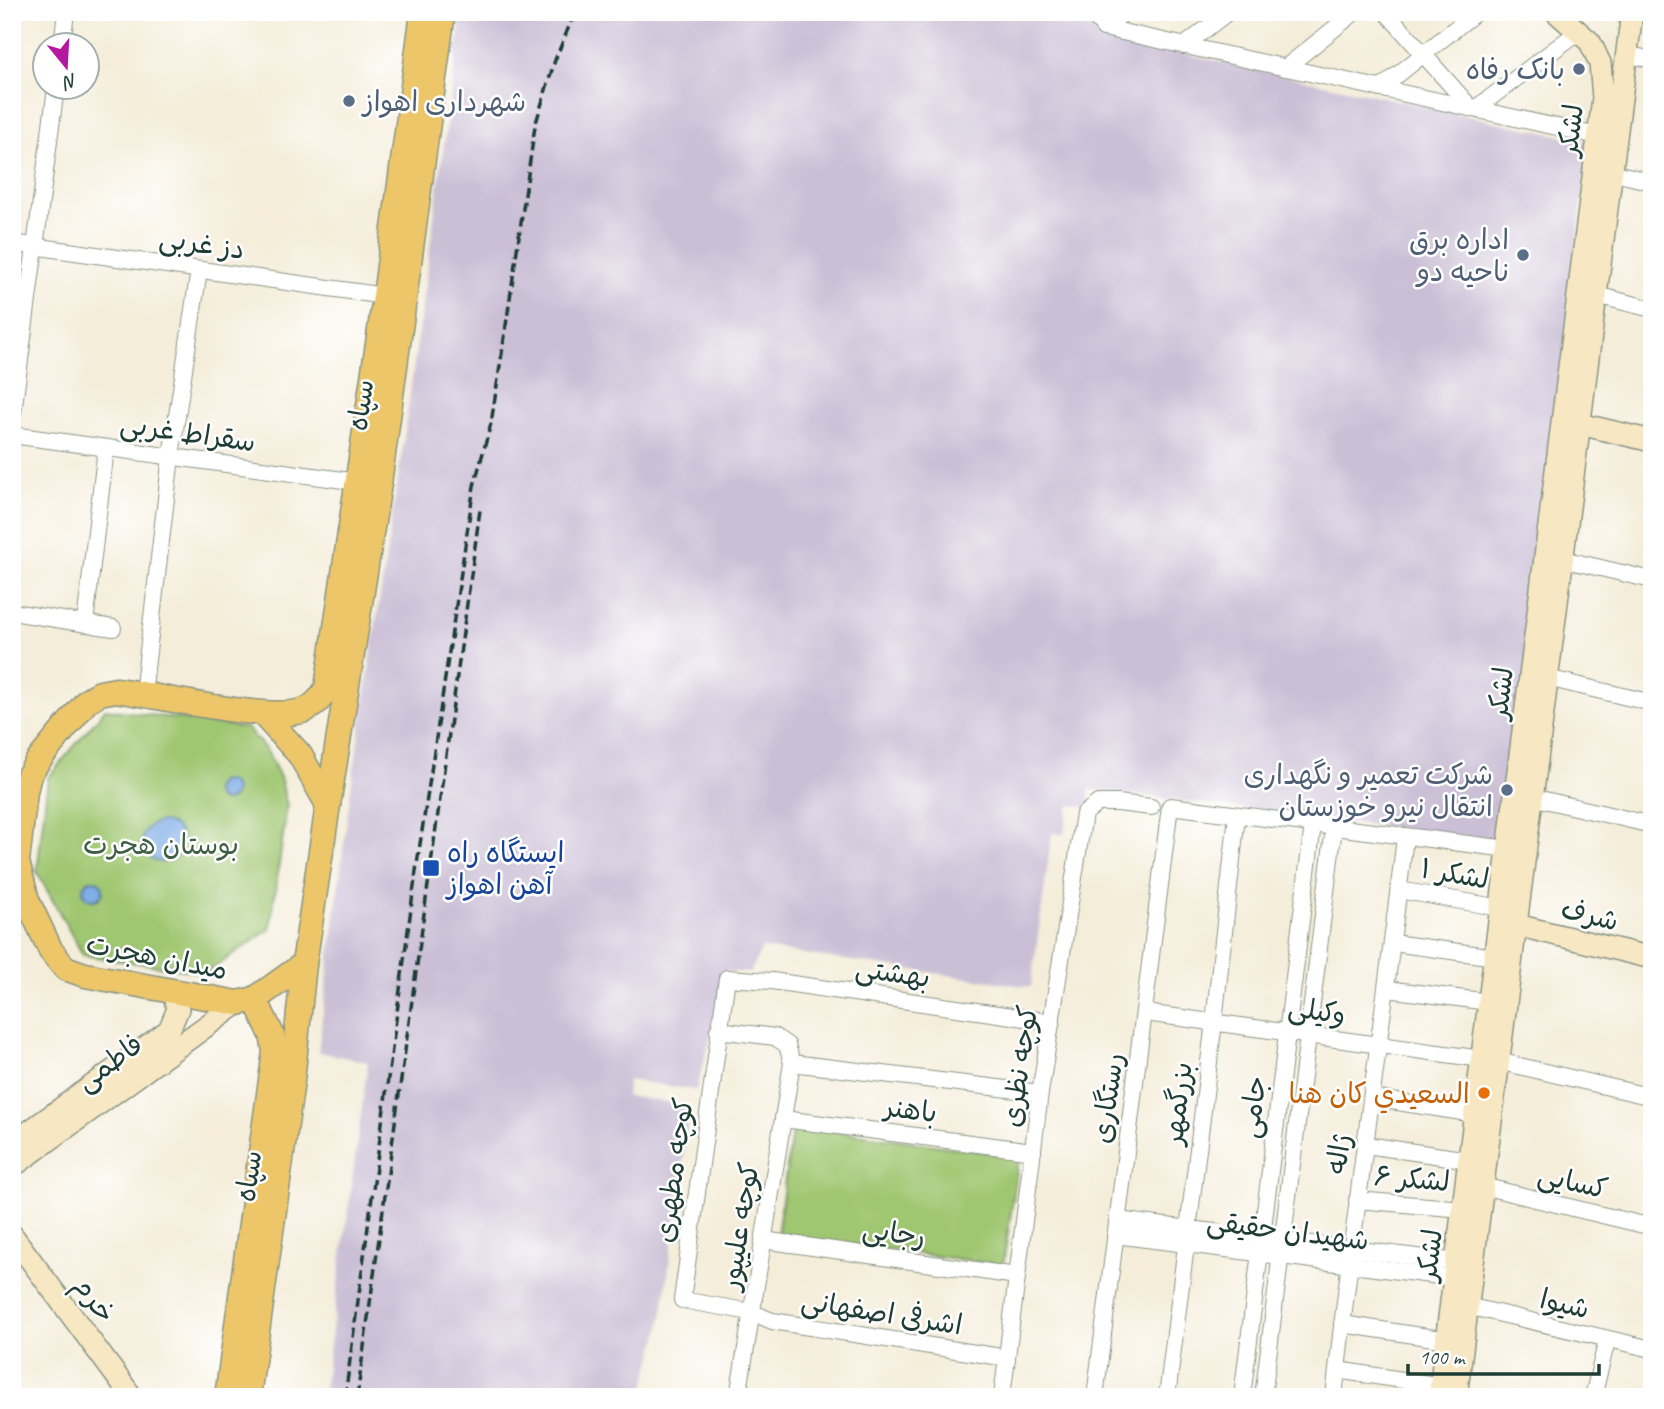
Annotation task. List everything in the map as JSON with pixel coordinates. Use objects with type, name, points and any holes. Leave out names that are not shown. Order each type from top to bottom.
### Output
[{"type":"main road","name":"سپاه","points":[[328,805],[368,483],[385,296],[423,12]]},
{"type":"main road","name":"سپاه","points":[[262,713],[302,711],[317,704],[327,688],[368,483],[443,12]]},
{"type":"main road","name":"لشکر","points":[[1445,1393],[1447,1339],[1475,1114],[1490,1060],[1516,925],[1562,559],[1571,423],[1603,98],[1600,63],[1581,22],[1556,12]]},
{"type":"main road","points":[[1567,12],[1581,22]]},
{"type":"main road","name":"لشکر","points":[[1445,1393],[1467,1306],[1482,1186],[1490,1060],[1489,1002],[1508,849],[1571,423],[1596,295],[1632,12]]},
{"type":"main road","points":[[1571,423],[1652,441]]},
{"type":"main road","name":"میدان هجرت","points":[[262,713],[116,690],[100,693],[87,701],[21,781],[15,860],[27,900],[42,933],[51,951],[65,968],[85,975],[172,991],[247,1001],[304,964]]},
{"type":"main road","points":[[262,713],[300,755],[328,805],[304,964]]},
{"type":"main road","name":"شرف","points":[[1516,925],[1652,958]]},
{"type":"main road","name":"سپاه","points":[[248,1397],[292,1081],[304,964]]},
{"type":"main road","name":"فاطمی","points":[[12,1144],[169,1030],[178,1009],[172,991]]},
{"type":"main road","name":"سپاه","points":[[227,1397],[275,1051],[272,1035],[247,1001]]},
{"type":"main road","name":"فاطمی","points":[[12,1167],[247,1001]]},
{"type":"main road","name":"خرم","points":[[12,1235],[132,1397]]},
{"type":"street","points":[[64,32],[66,12]]},
{"type":"street","points":[[1090,12],[1104,28],[1598,136]]},
{"type":"street","points":[[1104,28],[1125,12]]},
{"type":"street","points":[[1184,46],[1228,12]]},
{"type":"street","points":[[1285,68],[1355,12]]},
{"type":"street","points":[[1386,12],[1473,109]]},
{"type":"street","points":[[1380,89],[1476,12]]},
{"type":"street","points":[[1473,109],[1581,22]]},
{"type":"street","points":[[1626,54],[1652,60]]},
{"type":"street","points":[[12,420],[54,102]]},
{"type":"street","points":[[1611,172],[1652,182]]},
{"type":"street","name":"دز غربی","points":[[12,243],[385,296]]},
{"type":"street","points":[[143,694],[172,456],[199,270]]},
{"type":"street","points":[[1596,295],[1652,309]]},
{"type":"street","name":"سقراط غربی","points":[[12,435],[368,483]]},
{"type":"street","points":[[85,623],[106,447]]},
{"type":"street","points":[[1562,559],[1652,580]]},
{"type":"street","points":[[12,612],[113,628]]},
{"type":"street","points":[[1547,678],[1652,703]]},
{"type":"street","points":[[1532,797],[1652,825]]},
{"type":"street","name":"کوچه نظری","points":[[1002,1397],[1040,1093],[1084,814],[1098,803],[1151,807]]},
{"type":"street","name":"رستگاری","points":[[1095,1397],[1170,806],[1237,815]]},
{"type":"street","points":[[1237,815],[1508,849]]},
{"type":"street","name":"بزرگمهر","points":[[1167,1397],[1237,815]]},
{"type":"street","name":"جامی","points":[[1242,1397],[1313,824]]},
{"type":"street","points":[[1263,1397],[1334,827]]},
{"type":"street","name":"ژاله","points":[[1334,1397],[1349,1257],[1373,1098],[1405,836]]},
{"type":"street","name":"لشکر ۱","points":[[1399,890],[1501,908]]},
{"type":"street","points":[[1393,943],[1495,957]]},
{"type":"street","name":"بهشتی","points":[[727,978],[772,981],[1052,1022]]},
{"type":"street","name":"کوچه مطهری","points":[[727,978],[682,1300],[751,1312]]},
{"type":"street","points":[[1387,989],[1489,1002]]},
{"type":"street","name":"وکیلی","points":[[1145,1013],[1490,1060],[1652,1097]]},
{"type":"street","points":[[718,1030],[775,1037],[787,1045],[792,1063],[1040,1093]]},
{"type":"street","name":"کوچه علیپور","points":[[738,1397],[792,1063]]},
{"type":"street","points":[[1373,1098],[1475,1114]]},
{"type":"street","name":"باهنر","points":[[783,1119],[1033,1151]]},
{"type":"street","points":[[1366,1145],[1469,1160]]},
{"type":"street","name":"کسایی","points":[[1482,1186],[1652,1227]]},
{"type":"street","name":"لشکر ۶","points":[[1357,1200],[1463,1209]]},
{"type":"street","name":"شهیدان حقیقی","points":[[1116,1228],[1456,1270]]},
{"type":"street","name":"رجایی","points":[[763,1240],[1017,1276]]},
{"type":"street","name":"شیوا","points":[[1467,1306],[1652,1349]]},
{"type":"street","name":"اشرفی اصفهانی","points":[[751,1312],[772,1321],[1007,1358]]},
{"type":"street","points":[[1342,1324],[1447,1339]]},
{"type":"street","points":[[1593,1397],[1607,1340]]},
{"type":"street","points":[[1337,1370],[1445,1393]]},
{"type":"shaded area","points":[[462,12],[1078,12],[1098,35],[1589,142],[1505,842],[1090,789],[1088,807],[1069,805],[1064,834],[1052,833],[1031,987],[762,948],[750,973],[722,971],[727,978],[696,1090],[628,1080],[626,1096],[683,1105],[689,1114],[661,1326],[642,1397],[323,1397],[368,1062],[318,1052],[350,796],[404,438]]},
{"type":"green space","name":"بوستان هجرت","points":[[105,709],[247,728],[267,751],[280,777],[287,806],[270,929],[206,973],[83,955],[37,872],[48,778]]},
{"type":"green space","points":[[793,1125],[1019,1157],[1003,1265],[777,1235]]},
{"type":"water","points":[[221,781],[229,781],[235,791],[229,801],[221,801],[215,795],[215,787]]},
{"type":"water","points":[[162,822],[170,823],[176,828],[181,834],[181,850],[176,856],[170,861],[162,862],[154,861],[148,856],[143,850],[142,842],[143,834],[148,828],[154,823]]},
{"type":"water","points":[[93,880],[100,883],[103,890],[100,897],[93,900],[86,897],[83,890],[86,883]]},
{"type":"railway","points":[[345,1397],[417,864],[474,486],[491,423],[535,126],[555,60],[575,12]]},
{"type":"railway","points":[[357,1397],[480,510]]},
{"type":"place","name":"بانک رفاه","points":[[1579,69]]},
{"type":"place","name":"شهرداری اهواز","points":[[349,101]]},
{"type":"place","name":"اداره برق ناحیه دو","points":[[1523,255]]},
{"type":"place","name":"شرکت تعمیر و نگهداری انتقال نیرو خوزستان","points":[[1507,790]]},
{"type":"place","name":"ایستگاه راه آهن اهواز","points":[[431,868]]},
{"type":"place","name":"السعيدي كان هنا","points":[[1484,1093]]}]
